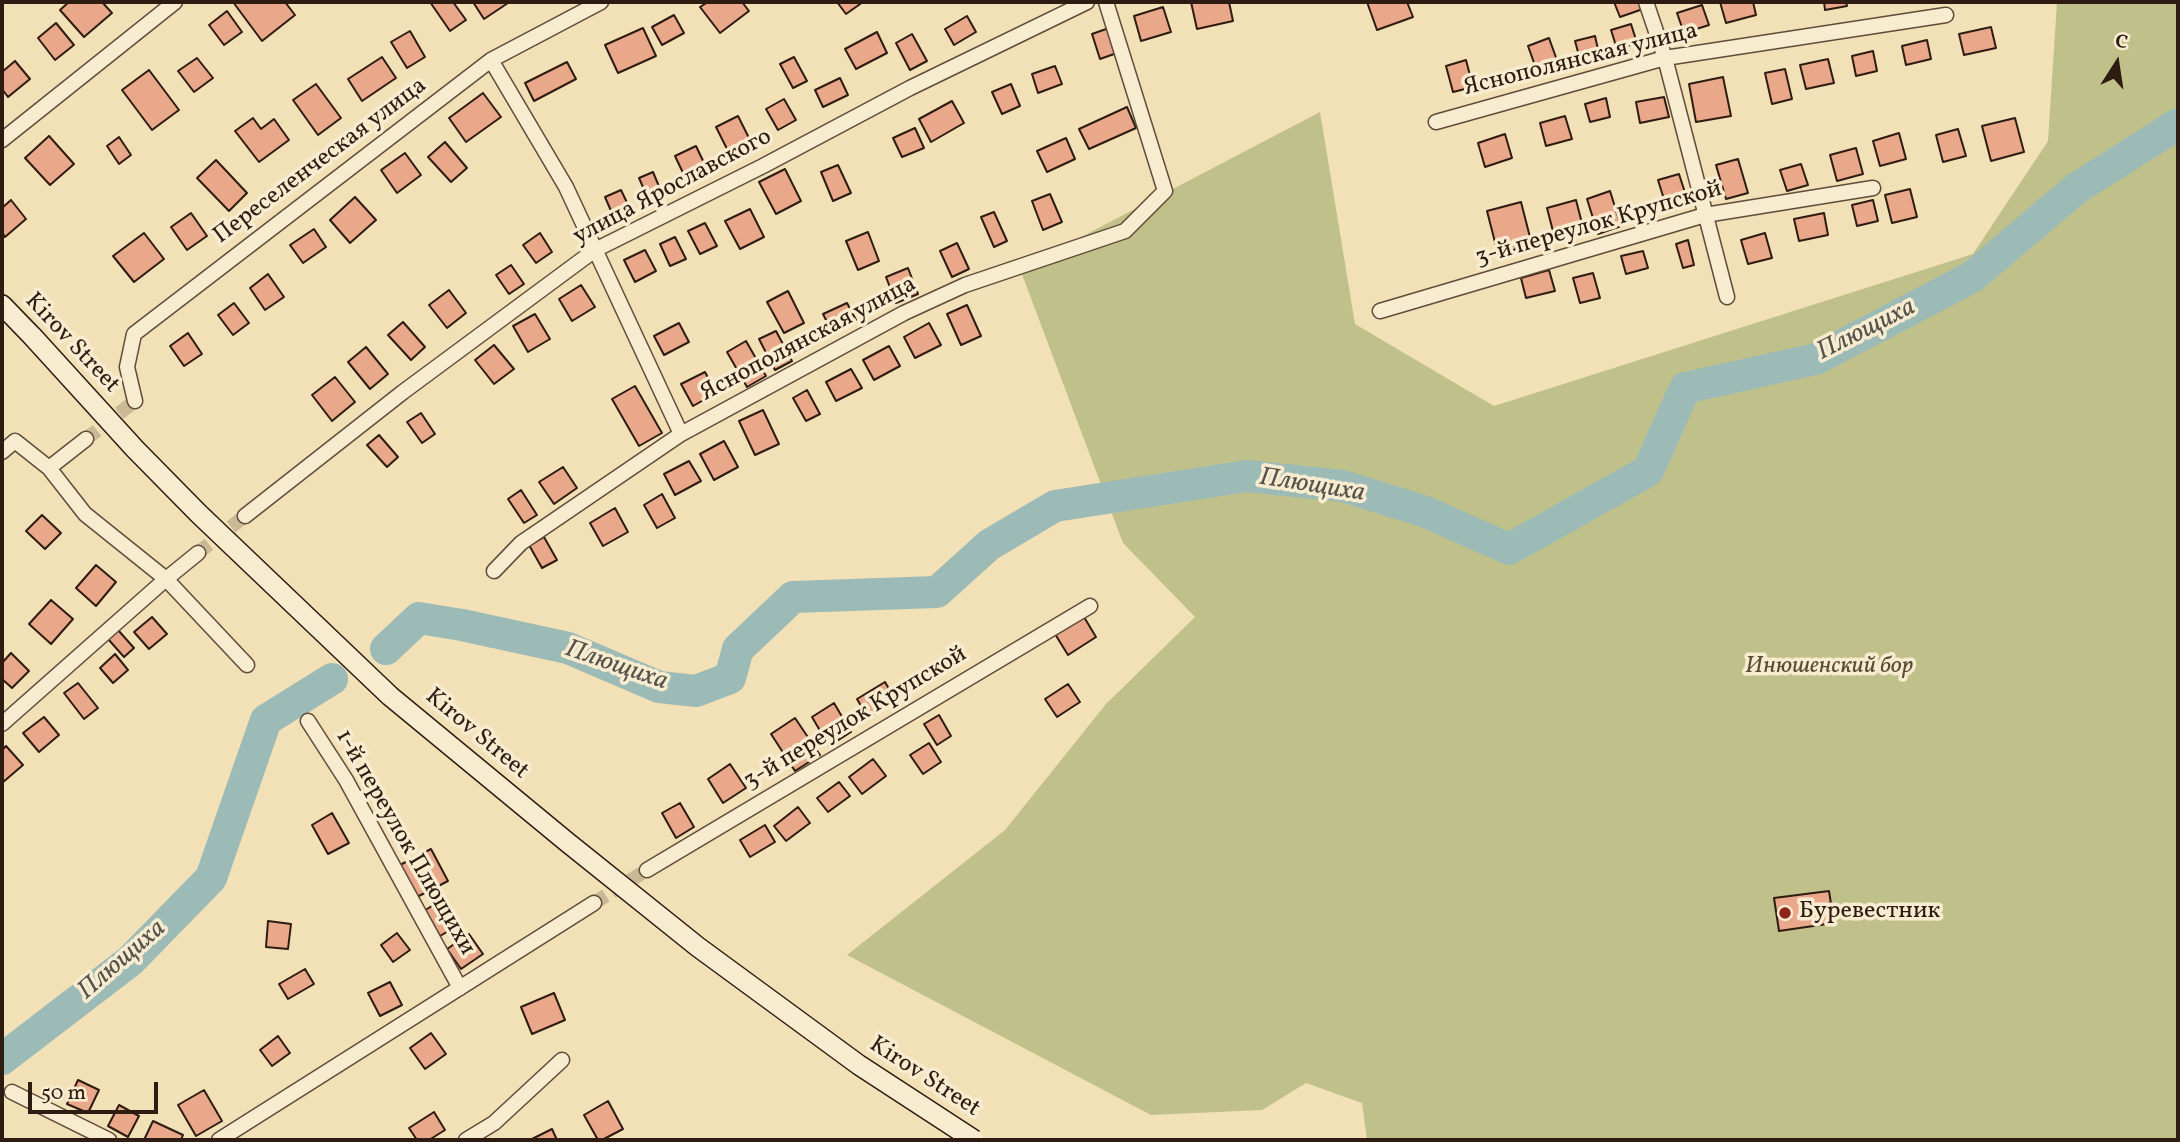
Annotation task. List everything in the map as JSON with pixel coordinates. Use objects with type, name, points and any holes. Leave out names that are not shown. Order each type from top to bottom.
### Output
[{"type":"main road","name":"Kirov Street","points":[[2,305],[162,477],[390,696],[698,947],[859,1065],[974,1140]]},
{"type":"street","points":[[2,140],[175,2]]},
{"type":"street","name":"Переселенческая улица","points":[[135,401],[127,368],[134,334],[491,60],[601,2]]},
{"type":"street","name":"улица Ярославского","points":[[245,516],[404,391],[595,250],[763,166],[910,88],[1087,2]]},
{"type":"street","name":"Яснополянская улица","points":[[494,571],[521,542],[681,434],[904,313],[965,285],[1125,231],[1165,191],[1106,2]]},
{"type":"street","points":[[1646,2],[1665,58],[1727,297]]},
{"type":"street","name":"Яснополянская улица","points":[[1436,122],[1665,58],[1946,15]]},
{"type":"street","points":[[491,60],[566,187],[681,434]]},
{"type":"street","name":"3-й переулок Крупской","points":[[1380,311],[1705,215],[1873,188]]},
{"type":"street","points":[[49,468],[86,439]]},
{"type":"street","points":[[2,452],[15,441],[49,468],[85,514],[166,579],[247,665]]},
{"type":"street","points":[[2,724],[198,552]]},
{"type":"street","name":"3-й переулок Крупской","points":[[647,870],[1090,606]]},
{"type":"street","name":"1-й переулок Плющихи","points":[[308,721],[346,780],[460,988]]},
{"type":"street","points":[[219,1140],[594,903]]},
{"type":"street","points":[[466,1140],[494,1123],[562,1060]]},
{"type":"street","points":[[12,1093],[109,1140]]},
{"type":"green space","name":"Инюшенский бор","points":[[2057,2],[2178,2],[2178,1140],[1367,1140],[1362,1103],[1306,1083],[1262,1110],[1151,1115],[847,955],[1005,830],[1106,704],[1195,617],[1123,543],[1020,269],[1320,112],[1355,324],[1494,406],[1973,254],[2048,141]]},
{"type":"building","points":[[69,2],[102,2],[112,13],[84,37],[60,10]]},
{"type":"building","points":[[233,2],[285,2],[295,15],[262,41]]},
{"type":"building","points":[[430,2],[453,2],[466,20],[450,31]]},
{"type":"building","points":[[473,2],[507,2],[508,3],[484,19]]},
{"type":"building","points":[[708,2],[742,2],[749,11],[720,33],[700,7]]},
{"type":"building","points":[[837,2],[863,2],[846,14]]},
{"type":"building","points":[[1191,2],[1229,2],[1233,21],[1197,29]]},
{"type":"building","points":[[1367,2],[1407,2],[1413,17],[1377,30]]},
{"type":"building","points":[[1614,2],[1641,2],[1643,9],[1620,17]]},
{"type":"building","points":[[1720,2],[1753,2],[1756,15],[1726,23]]},
{"type":"building","points":[[1824,2],[1846,2],[1847,6],[1825,10]]},
{"type":"building","points":[[1702,5],[1709,25],[1684,33],[1677,13]]},
{"type":"building","points":[[1163,7],[1171,32],[1141,41],[1134,16]]},
{"type":"building","points":[[227,11],[242,32],[224,45],[209,25]]},
{"type":"building","points":[[674,15],[684,33],[662,45],[652,27]]},
{"type":"building","points":[[967,16],[976,32],[954,45],[945,29]]},
{"type":"building","points":[[56,23],[74,45],[55,60],[38,38]]},
{"type":"building","points":[[1631,24],[1637,43],[1617,49],[1611,30]]},
{"type":"building","points":[[1991,27],[1996,48],[1964,55],[1959,34]]},
{"type":"building","points":[[643,28],[656,56],[618,73],[605,45]]},
{"type":"building","points":[[1109,28],[1117,53],[1100,59],[1092,34]]},
{"type":"building","points":[[410,31],[425,57],[407,68],[391,42]]},
{"type":"building","points":[[877,32],[887,53],[856,69],[845,49]]},
{"type":"building","points":[[912,34],[927,61],[910,70],[896,43]]},
{"type":"building","points":[[1595,36],[1600,58],[1581,63],[1575,41]]},
{"type":"building","points":[[1549,38],[1558,63],[1537,71],[1528,46]]},
{"type":"building","points":[[1927,40],[1931,59],[1906,65],[1902,46]]},
{"type":"building","points":[[1873,51],[1877,71],[1856,76],[1852,56]]},
{"type":"building","points":[[382,57],[396,78],[362,101],[348,79]]},
{"type":"building","points":[[794,57],[807,81],[793,88],[780,64]]},
{"type":"building","points":[[197,58],[213,78],[194,92],[178,71]]},
{"type":"building","points":[[1828,59],[1834,83],[1806,89],[1800,65]]},
{"type":"building","points":[[1466,60],[1473,87],[1453,92],[1446,66]]},
{"type":"building","points":[[15,61],[30,79],[8,97],[2,89],[2,72]]},
{"type":"building","points":[[567,62],[576,79],[534,101],[525,83]]},
{"type":"building","points":[[1055,66],[1062,84],[1038,93],[1032,74]]},
{"type":"building","points":[[1785,69],[1792,99],[1772,104],[1765,73]]},
{"type":"building","points":[[149,70],[179,110],[152,130],[122,90]]},
{"type":"building","points":[[1723,77],[1731,116],[1696,122],[1689,84]]},
{"type":"building","points":[[840,78],[848,95],[823,107],[815,90]]},
{"type":"building","points":[[316,84],[341,118],[318,135],[293,100]]},
{"type":"building","points":[[1011,84],[1020,106],[1002,114],[992,92]]},
{"type":"building","points":[[483,93],[501,117],[466,142],[449,118]]},
{"type":"building","points":[[1664,97],[1669,117],[1640,123],[1636,102]]},
{"type":"building","points":[[1606,98],[1610,117],[1590,122],[1585,104]]},
{"type":"building","points":[[784,99],[796,120],[778,130],[766,109]]},
{"type":"building","points":[[952,101],[964,123],[931,142],[919,119]]},
{"type":"building","points":[[1127,107],[1136,128],[1089,149],[1079,129]]},
{"type":"building","points":[[738,116],[751,142],[729,153],[716,127]]},
{"type":"building","points":[[1565,116],[1572,139],[1546,146],[1540,123]]},
{"type":"building","points":[[253,118],[261,129],[274,119],[289,140],[259,162],[235,131]]},
{"type":"building","points":[[2015,118],[2024,152],[1991,161],[1982,126]]},
{"type":"building","points":[[915,128],[924,148],[902,157],[893,138]]},
{"type":"building","points":[[1958,129],[1966,156],[1943,162],[1936,135]]},
{"type":"building","points":[[1899,133],[1906,159],[1880,166],[1873,141]]},
{"type":"building","points":[[1505,134],[1512,158],[1485,167],[1478,143]]},
{"type":"building","points":[[49,136],[74,164],[50,185],[25,158]]},
{"type":"building","points":[[119,137],[131,155],[119,164],[107,146]]},
{"type":"building","points":[[1066,138],[1075,159],[1047,172],[1037,151]]},
{"type":"building","points":[[445,142],[467,168],[451,182],[428,157]]},
{"type":"building","points":[[696,146],[706,167],[685,177],[675,156]]},
{"type":"building","points":[[1856,148],[1863,174],[1837,181],[1830,155]]},
{"type":"building","points":[[405,153],[421,175],[397,193],[381,170]]},
{"type":"building","points":[[1738,159],[1748,193],[1726,199],[1716,165]]},
{"type":"building","points":[[216,160],[247,193],[229,211],[197,178]]},
{"type":"building","points":[[1801,164],[1808,185],[1787,191],[1780,170]]},
{"type":"building","points":[[838,165],[851,193],[833,201],[821,172]]},
{"type":"building","points":[[785,169],[801,201],[776,214],[759,182]]},
{"type":"building","points":[[653,172],[663,196],[650,203],[639,178]]},
{"type":"building","points":[[1679,174],[1689,205],[1668,212],[1658,180]]},
{"type":"building","points":[[1910,189],[1917,217],[1892,223],[1885,195]]},
{"type":"building","points":[[621,190],[632,213],[615,220],[605,197]]},
{"type":"building","points":[[1610,191],[1621,226],[1598,234],[1587,199]]},
{"type":"building","points":[[1050,194],[1062,222],[1043,230],[1032,201]]},
{"type":"building","points":[[355,197],[376,220],[350,243],[330,220]]},
{"type":"building","points":[[11,200],[26,219],[5,237],[2,232],[2,208]]},
{"type":"building","points":[[1576,200],[1584,231],[1555,239],[1547,208]]},
{"type":"building","points":[[1873,200],[1878,221],[1857,226],[1852,205]]},
{"type":"building","points":[[1521,202],[1532,245],[1498,254],[1487,211]]},
{"type":"building","points":[[750,209],[764,237],[740,249],[725,221]]},
{"type":"building","points":[[994,212],[1007,241],[994,247],[981,217]]},
{"type":"building","points":[[191,213],[207,236],[187,250],[171,227]]},
{"type":"building","points":[[1824,213],[1828,235],[1799,241],[1794,219]]},
{"type":"building","points":[[705,223],[717,246],[700,254],[688,231]]},
{"type":"building","points":[[314,229],[326,247],[303,263],[290,245]]},
{"type":"building","points":[[868,232],[879,261],[858,270],[846,241]]},
{"type":"building","points":[[144,233],[164,259],[134,282],[113,256]]},
{"type":"building","points":[[540,233],[552,252],[536,263],[523,245]]},
{"type":"building","points":[[1765,233],[1772,258],[1748,264],[1741,240]]},
{"type":"building","points":[[675,237],[686,259],[670,266],[660,244]]},
{"type":"building","points":[[1688,240],[1694,265],[1683,268],[1676,244]]},
{"type":"building","points":[[957,243],[969,269],[952,277],[940,251]]},
{"type":"building","points":[[645,250],[656,271],[635,282],[624,260]]},
{"type":"building","points":[[1643,251],[1648,268],[1626,274],[1621,256]]},
{"type":"building","points":[[511,265],[524,284],[509,294],[496,275]]},
{"type":"building","points":[[908,268],[918,294],[896,303],[886,277]]},
{"type":"building","points":[[1549,270],[1555,291],[1526,298],[1521,278]]},
{"type":"building","points":[[1593,273],[1600,298],[1580,303],[1573,278]]},
{"type":"building","points":[[268,274],[284,297],[265,310],[250,288]]},
{"type":"building","points":[[581,285],[595,307],[572,321],[559,299]]},
{"type":"building","points":[[449,290],[466,313],[447,328],[429,305]]},
{"type":"building","points":[[788,291],[804,323],[784,333],[767,302]]},
{"type":"building","points":[[234,303],[249,323],[233,335],[218,315]]},
{"type":"building","points":[[847,303],[856,320],[832,332],[823,314]]},
{"type":"building","points":[[967,305],[981,336],[961,345],[947,314]]},
{"type":"building","points":[[535,314],[550,339],[528,352],[513,326]]},
{"type":"building","points":[[403,322],[425,347],[411,360],[388,335]]},
{"type":"building","points":[[679,323],[689,342],[664,355],[654,336]]},
{"type":"building","points":[[929,323],[941,345],[915,358],[904,337]]},
{"type":"building","points":[[776,331],[792,361],[775,370],[759,339]]},
{"type":"building","points":[[188,333],[202,354],[184,366],[170,346]]},
{"type":"building","points":[[746,341],[766,376],[747,387],[727,352]]},
{"type":"building","points":[[494,345],[514,369],[494,384],[475,360]]},
{"type":"building","points":[[889,346],[900,366],[874,380],[863,360]]},
{"type":"building","points":[[366,347],[388,374],[370,389],[348,362]]},
{"type":"building","points":[[851,369],[862,388],[836,401],[826,382]]},
{"type":"building","points":[[705,372],[716,393],[693,406],[681,384]]},
{"type":"building","points":[[335,377],[355,402],[332,421],[312,395]]},
{"type":"building","points":[[635,386],[662,433],[639,446],[612,399]]},
{"type":"building","points":[[807,390],[820,414],[806,421],[793,398]]},
{"type":"building","points":[[763,410],[779,444],[755,455],[739,421]]},
{"type":"building","points":[[421,413],[435,434],[422,443],[407,422]]},
{"type":"building","points":[[379,435],[398,457],[387,467],[367,445]]},
{"type":"building","points":[[724,441],[738,467],[714,480],[700,454]]},
{"type":"building","points":[[689,461],[701,481],[675,495],[664,474]]},
{"type":"building","points":[[563,467],[577,488],[554,504],[539,482]]},
{"type":"building","points":[[521,490],[537,515],[524,523],[508,499]]},
{"type":"building","points":[[662,494],[675,518],[657,528],[644,505]]},
{"type":"building","points":[[615,508],[628,532],[603,546],[590,523]]},
{"type":"building","points":[[42,515],[61,533],[45,549],[26,531]]},
{"type":"building","points":[[544,537],[557,560],[542,568],[529,545]]},
{"type":"building","points":[[96,565],[116,582],[96,606],[76,588]]},
{"type":"building","points":[[51,600],[73,619],[51,644],[29,624]]},
{"type":"building","points":[[152,617],[167,634],[149,649],[134,632]]},
{"type":"building","points":[[1084,617],[1096,637],[1068,655],[1055,634]]},
{"type":"building","points":[[118,630],[134,648],[124,657],[108,639]]},
{"type":"building","points":[[11,653],[29,671],[12,688],[2,679],[2,663]]},
{"type":"building","points":[[115,654],[128,670],[113,683],[100,668]]},
{"type":"building","points":[[885,682],[896,701],[868,718],[857,699]]},
{"type":"building","points":[[78,683],[98,708],[84,719],[64,693]]},
{"type":"building","points":[[1068,684],[1080,702],[1057,717],[1045,699]]},
{"type":"building","points":[[834,703],[851,732],[829,746],[812,717]]},
{"type":"building","points":[[939,715],[951,736],[937,745],[924,724]]},
{"type":"building","points":[[44,717],[59,735],[39,752],[23,733]]},
{"type":"building","points":[[795,718],[820,755],[795,771],[771,734]]},
{"type":"building","points":[[929,743],[941,762],[923,774],[910,755]]},
{"type":"building","points":[[6,746],[23,765],[2,783],[2,750]]},
{"type":"building","points":[[873,759],[886,776],[862,794],[849,777]]},
{"type":"building","points":[[730,764],[746,788],[723,803],[708,779]]},
{"type":"building","points":[[839,782],[850,796],[828,812],[817,798]]},
{"type":"building","points":[[680,803],[694,827],[676,838],[662,813]]},
{"type":"building","points":[[798,807],[810,823],[786,841],[774,826]]},
{"type":"building","points":[[332,813],[349,843],[328,854],[312,825]]},
{"type":"building","points":[[765,825],[775,842],[750,857],[740,840]]},
{"type":"building","points":[[431,849],[448,881],[415,898],[398,866]]},
{"type":"building","points":[[1829,891],[1834,923],[1779,931],[1774,898]]},
{"type":"building","points":[[441,900],[457,926],[440,936],[424,911]]},
{"type":"building","points":[[268,921],[291,924],[288,949],[266,947]]},
{"type":"building","points":[[397,933],[410,950],[393,962],[381,945]]},
{"type":"building","points":[[469,934],[483,954],[461,969],[447,949]]},
{"type":"building","points":[[305,969],[314,984],[288,999],[279,984]]},
{"type":"building","points":[[390,982],[402,1005],[380,1016],[368,993]]},
{"type":"building","points":[[554,993],[565,1020],[532,1034],[521,1007]]},
{"type":"building","points":[[431,1033],[446,1054],[425,1069],[410,1048]]},
{"type":"building","points":[[278,1036],[290,1053],[272,1066],[260,1050]]},
{"type":"building","points":[[78,1080],[99,1090],[88,1113],[67,1104]]},
{"type":"building","points":[[204,1090],[222,1121],[196,1136],[178,1105]]},
{"type":"building","points":[[608,1101],[623,1129],[598,1140],[584,1115]]},
{"type":"building","points":[[119,1105],[139,1116],[128,1137],[108,1126]]},
{"type":"building","points":[[434,1112],[445,1130],[429,1140],[417,1140],[409,1128]]},
{"type":"building","points":[[153,1121],[183,1135],[181,1140],[144,1140]]},
{"type":"building","points":[[552,1129],[557,1140],[530,1140]]},
{"type":"waterway","name":"Плющиха","points":[[386,649],[419,618],[568,648],[659,687],[696,691],[730,678],[738,649],[793,597],[937,592],[989,545],[1055,506],[1247,476],[1343,486],[1426,512],[1509,549],[1648,471],[1685,388],[1816,359],[1972,277],[2077,188],[2178,124]]},
{"type":"waterway","name":"Плющиха","points":[[2,1059],[130,961],[211,878],[266,720],[332,679]]},
{"type":"tunnel","points":[[86,439],[135,401]]},
{"type":"tunnel","points":[[198,553],[245,516]]},
{"type":"tunnel","points":[[594,903],[647,870]]},
{"type":"place","name":"Буревестник","points":[[1785,913]]}]
